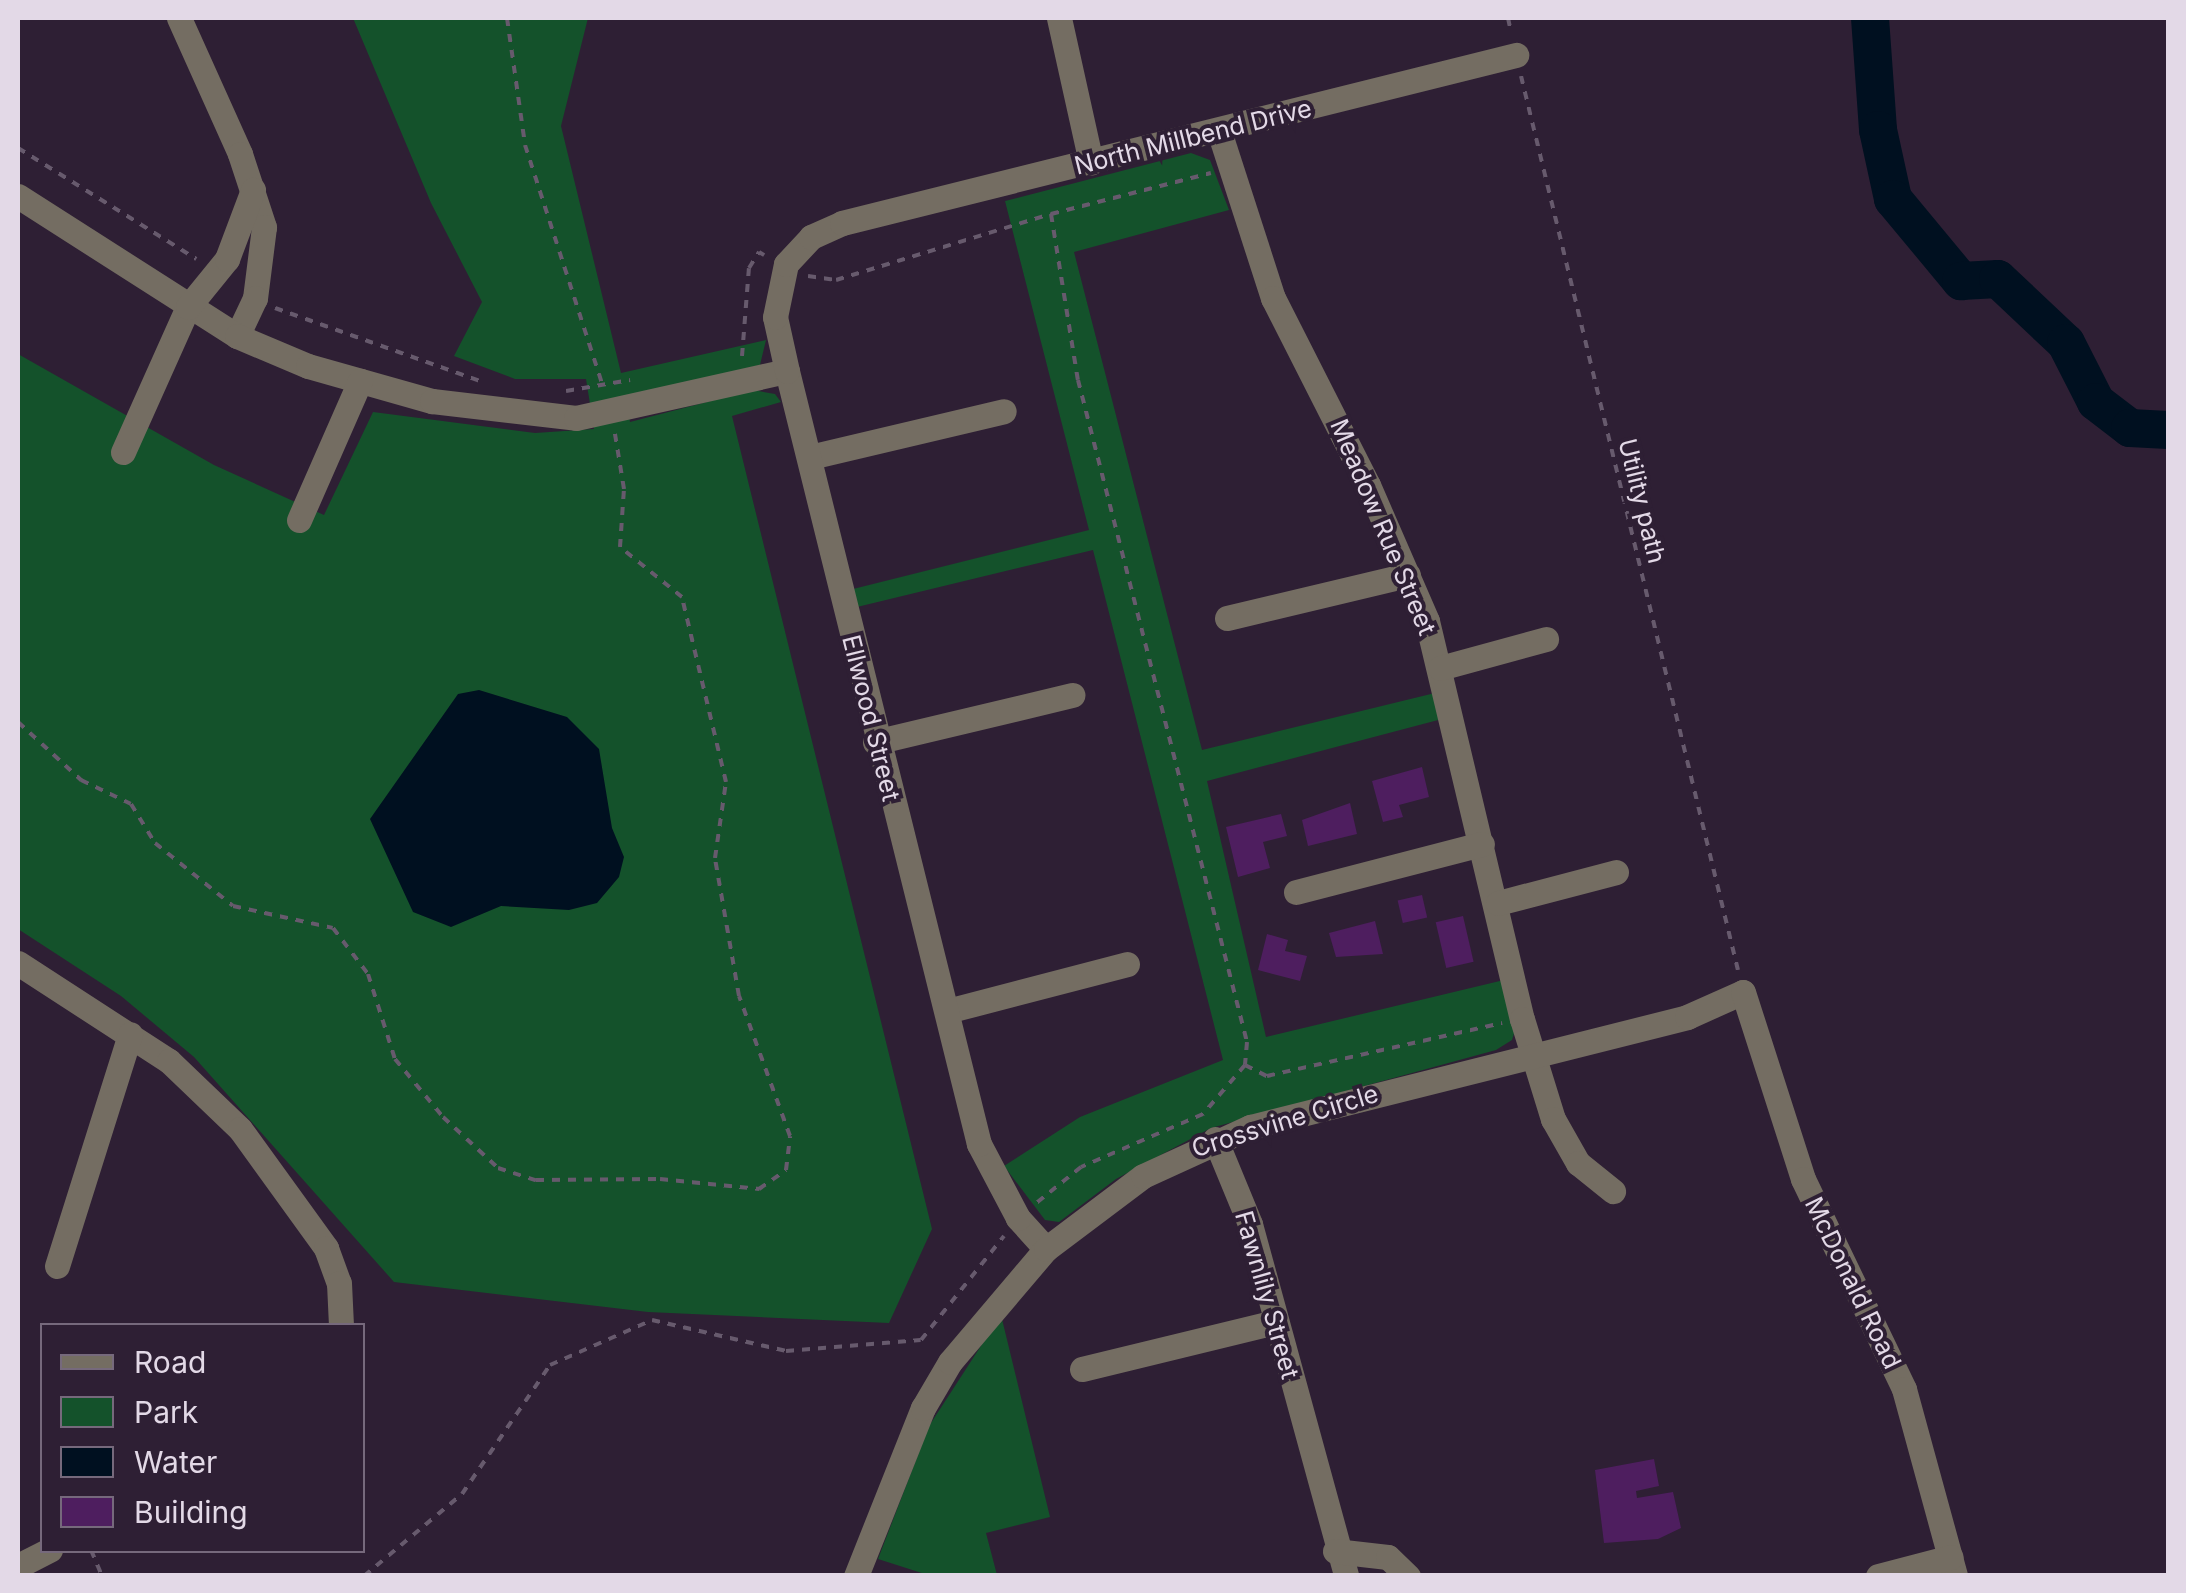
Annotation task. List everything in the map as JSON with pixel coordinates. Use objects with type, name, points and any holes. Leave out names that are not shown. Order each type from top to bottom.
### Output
[{"type":"street","points":[[179,18],[253,190],[264,227],[255,298],[237,336]]},
{"type":"street","points":[[1060,21],[1091,162]]},
{"type":"street","name":"North Millbend Drive","points":[[869,217],[1516,55]]},
{"type":"street","name":"Meadow Rue Street","points":[[1219,131],[1228,169],[1274,298],[1408,575],[1440,668],[1498,903],[1522,1019],[1553,1119],[1578,1163],[1613,1191]]},
{"type":"street","points":[[123,452],[188,307],[217,278],[253,190]]},
{"type":"street","points":[[21,207],[237,336],[360,381],[522,416],[612,413],[786,371]]},
{"type":"street","name":"Ellwood Street","points":[[869,217],[811,237],[786,264],[775,317],[875,742],[948,1012],[979,1144],[1018,1218],[1046,1248]]},
{"type":"street","points":[[299,520],[360,381]]},
{"type":"street","points":[[810,457],[1004,411]]},
{"type":"street","points":[[1227,618],[1408,575]]},
{"type":"street","points":[[1440,668],[1546,639]]},
{"type":"street","points":[[875,742],[1072,695]]},
{"type":"street","points":[[1296,892],[1482,844]]},
{"type":"street","points":[[1498,903],[1616,872]]},
{"type":"street","points":[[18,963],[170,1061],[240,1129],[309,1220],[339,1283],[341,1323]]},
{"type":"street","points":[[948,1012],[1126,964]]},
{"type":"street","name":"Crossvine Circle","points":[[856,1576],[923,1408],[983,1318],[1046,1248],[1142,1176],[1215,1138],[1686,1016],[1744,992]]},
{"type":"street","name":"McDonald Road","points":[[1744,992],[1802,1179],[1904,1389],[1953,1566]]},
{"type":"street","points":[[57,1266],[130,1034]]},
{"type":"street","name":"Fawnlily Street","points":[[1215,1138],[1250,1224],[1336,1551],[1346,1576]]},
{"type":"street","points":[[1082,1368],[1274,1322]]},
{"type":"street","points":[[1336,1551],[1388,1557],[1408,1576]]},
{"type":"street","points":[[18,1566],[44,1553]]},
{"type":"street","points":[[1878,1576],[1953,1566]]},
{"type":"path","points":[[18,722],[81,780],[132,804],[155,843],[233,906],[332,928],[368,974],[395,1059],[443,1117],[498,1168],[536,1180],[660,1179],[759,1189],[786,1170],[790,1136],[739,996],[714,858],[726,782],[682,598],[620,547],[624,489],[612,413],[525,144],[506,18]]},
{"type":"path","name":"Utility path","points":[[1508,18],[1744,992]]},
{"type":"path","points":[[18,148],[55,166],[217,278]]},
{"type":"path","points":[[1051,214],[1228,169]]},
{"type":"path","points":[[739,359],[747,350],[745,285],[759,252]]},
{"type":"path","points":[[255,298],[490,384]]},
{"type":"path","points":[[553,391],[634,379]]},
{"type":"path","points":[[1245,1065],[1267,1076],[1522,1019]]},
{"type":"green space","points":[[353,18],[588,18],[561,126],[621,373],[766,340],[760,365],[626,398],[630,422],[753,390],[775,394],[781,402],[732,416],[932,1229],[889,1323],[648,1312],[394,1282],[194,1057],[121,996],[18,929],[18,354],[214,465],[324,515],[373,412],[535,433],[594,429],[586,379],[515,379],[454,356],[482,302],[431,203]]},
{"type":"green space","points":[[1191,153],[1210,160],[1229,210],[1074,252],[1202,750],[1435,693],[1442,719],[1207,781],[1266,1037],[1504,980],[1516,1027],[1512,1040],[1496,1050],[1211,1128],[1116,1179],[1059,1222],[1045,1220],[1004,1166],[1080,1117],[1223,1060],[1093,550],[857,607],[853,589],[1089,530],[1005,201]]},
{"type":"green space","points":[[1001,1315],[1050,1517],[986,1533],[997,1575],[928,1575],[878,1559],[929,1426]]},
{"type":"water","points":[[479,690],[567,717],[599,749],[612,828],[624,857],[619,877],[597,903],[569,910],[501,906],[451,927],[413,912],[370,819],[458,694]]},
{"type":"building","points":[[1422,767],[1429,797],[1399,805],[1403,817],[1383,822],[1372,781]]},
{"type":"building","points":[[1350,803],[1357,834],[1308,846],[1302,820]]},
{"type":"building","points":[[1281,814],[1287,836],[1263,842],[1270,868],[1238,877],[1226,827]]},
{"type":"building","points":[[1422,895],[1427,917],[1403,923],[1398,901]]},
{"type":"building","points":[[1463,916],[1474,962],[1446,968],[1436,922]]},
{"type":"building","points":[[1375,921],[1383,954],[1336,957],[1329,933]]},
{"type":"building","points":[[1267,934],[1288,940],[1285,951],[1307,956],[1300,981],[1258,970]]},
{"type":"building","points":[[1654,1459],[1659,1486],[1636,1491],[1637,1498],[1673,1492],[1681,1528],[1658,1539],[1604,1543],[1595,1470]]},
{"type":"waterway","points":[[1870,18],[1878,130],[1893,199],[1961,281],[1998,279],[2066,343],[2096,402],[2130,428],[2168,430]]}]
